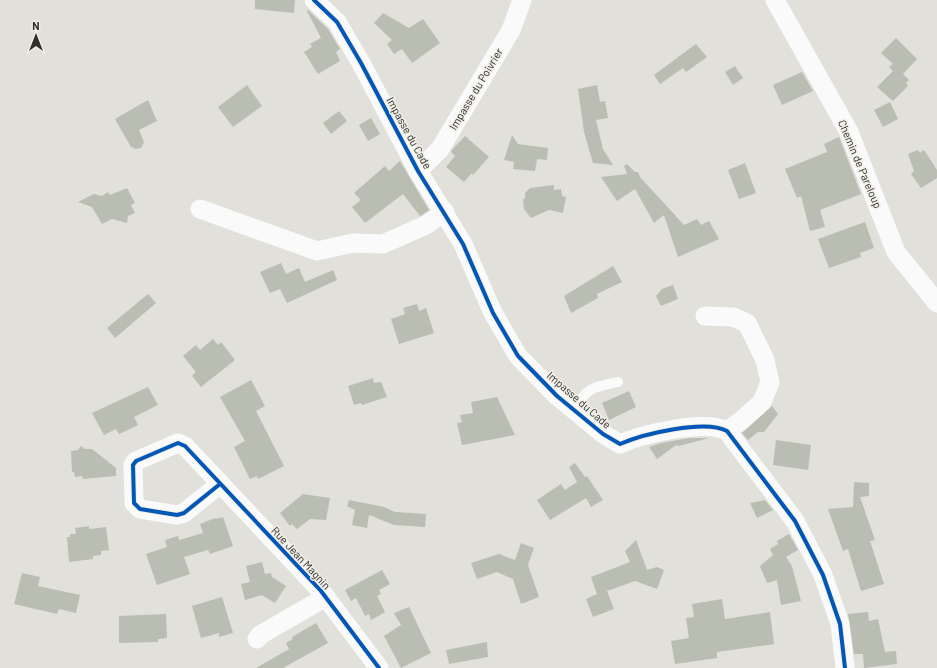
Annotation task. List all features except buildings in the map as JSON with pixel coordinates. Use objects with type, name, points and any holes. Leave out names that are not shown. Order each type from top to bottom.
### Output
[{"type":"street","name":"Impasse du Cade","points":[[314,0],[337,22],[418,171],[445,212],[463,244],[493,314],[518,356],[557,396],[602,434],[620,444],[664,431],[702,425],[720,427],[727,431]]},
{"type":"street","name":"Impasse du Poivrier","points":[[418,171],[440,149],[511,30],[522,0]]},
{"type":"street","name":"Chemin de Pareloup","points":[[775,0],[849,132],[896,252],[937,303]]},
{"type":"street","points":[[200,209],[317,251],[353,243],[383,244],[426,225],[445,212]]},
{"type":"street","points":[[705,316],[733,317],[747,323],[765,360],[770,382],[762,402],[727,431],[795,521],[823,575],[840,624],[845,668]]},
{"type":"street","name":"Rue Jean Magnin","points":[[220,484],[184,513],[177,515],[140,509],[134,503],[133,465],[136,461],[178,443],[186,446],[326,596],[379,668]]},
{"type":"street","name":"Rue Jean Magnin","points":[[257,639],[260,635],[326,596]]},
{"type":"lane","points":[[574,410],[582,396],[589,389],[618,382]]},
{"type":"cycle path","points":[[314,0],[337,22],[361,63],[418,171],[463,244],[493,313],[518,356],[557,396],[603,434],[620,444],[658,432],[690,427],[717,428],[727,431],[795,521],[823,575],[840,624],[845,668]]},
{"type":"cycle path","points":[[220,484],[184,513],[177,515],[140,509],[134,503],[133,465],[136,461],[178,443],[185,446],[321,591],[379,668]]}]
